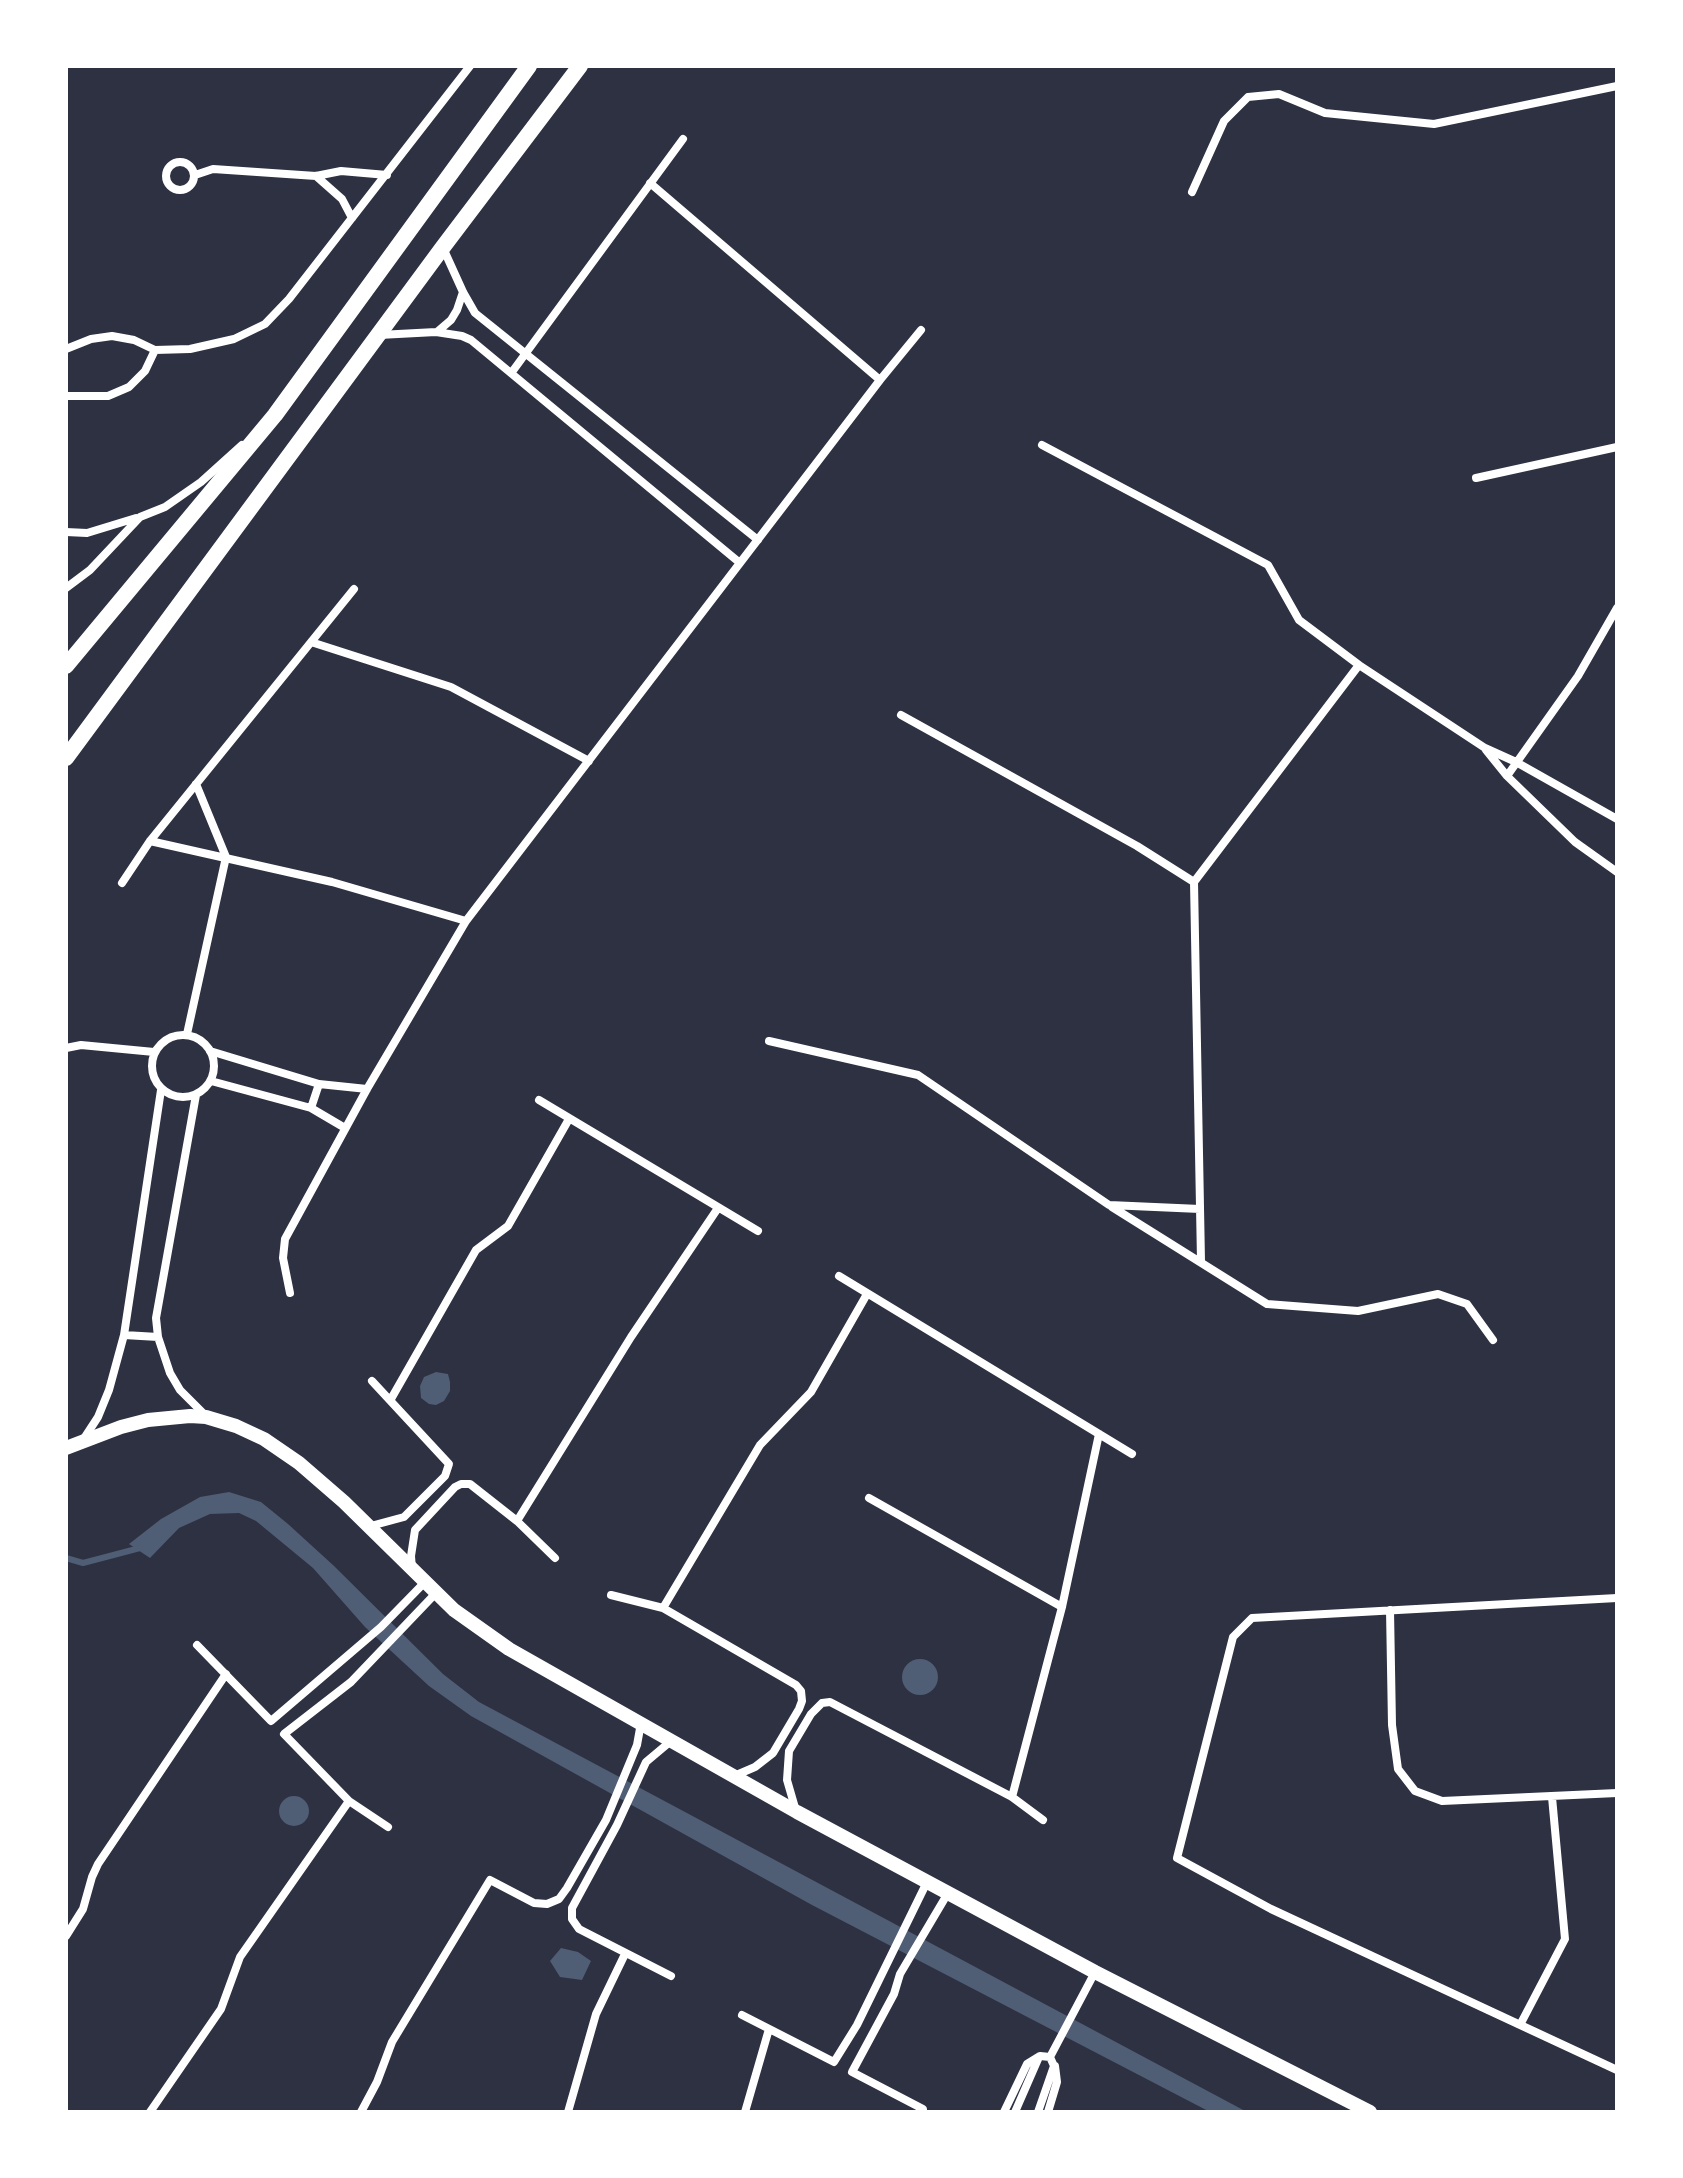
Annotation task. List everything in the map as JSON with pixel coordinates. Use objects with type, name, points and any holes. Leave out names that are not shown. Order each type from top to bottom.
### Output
[{"type":"main road","points":[[66,666],[275,415],[529,66]]},
{"type":"main road","points":[[66,758],[580,66]]},
{"type":"street","points":[[66,349],[91,339],[112,336],[134,340],[155,350],[190,349],[234,339],[265,324],[289,299],[470,66]]},
{"type":"street","points":[[1192,192],[1224,121],[1248,97],[1279,94],[1325,113],[1434,124],[1617,86]]},
{"type":"street","points":[[512,372],[683,139]]},
{"type":"street","points":[[195,175],[213,169],[316,176],[341,171],[387,175]]},
{"type":"street","points":[[316,176],[342,199],[352,218]]},
{"type":"street","points":[[650,183],[880,380]]},
{"type":"street","points":[[443,247],[475,313],[758,540]]},
{"type":"street","points":[[436,332],[451,320],[463,292]]},
{"type":"street","points":[[290,1293],[283,1258],[285,1239],[367,1089],[466,921],[921,330]]},
{"type":"street","points":[[378,335],[436,332],[462,336],[512,372],[740,563]]},
{"type":"street","points":[[66,396],[108,396],[129,387],[145,371],[155,350]]},
{"type":"street","points":[[66,532],[87,533],[165,507],[201,482],[275,415]]},
{"type":"street","points":[[1042,445],[1268,565],[1299,620],[1359,665],[1485,748],[1617,819]]},
{"type":"street","points":[[1476,478],[1617,447]]},
{"type":"street","points":[[66,588],[90,570],[140,517]]},
{"type":"street","points":[[122,883],[150,841],[354,589]]},
{"type":"street","points":[[1507,776],[1578,676],[1617,608]]},
{"type":"street","points":[[311,642],[451,687],[589,761]]},
{"type":"street","points":[[1201,1261],[1194,882],[1359,665]]},
{"type":"street","points":[[901,715],[1137,846],[1194,882]]},
{"type":"street","points":[[1485,748],[1507,776],[1575,842],[1617,872]]},
{"type":"street","points":[[187,1034],[226,857],[196,784]]},
{"type":"street","points":[[150,841],[332,882],[466,921]]},
{"type":"street","points":[[83,1441],[98,1417],[109,1390],[124,1335],[161,1090],[151,1072],[154,1052],[167,1037],[187,1034],[206,1043],[215,1062],[211,1081],[196,1095],[178,1097],[161,1090]]},
{"type":"street","points":[[769,1041],[918,1075],[1109,1205],[1267,1304],[1358,1311],[1438,1294],[1467,1304],[1493,1340]]},
{"type":"street","points":[[66,1048],[81,1045],[154,1052]]},
{"type":"street","points":[[210,1051],[319,1084],[367,1089]]},
{"type":"street","points":[[211,1081],[311,1108],[345,1128]]},
{"type":"street","points":[[311,1108],[319,1084]]},
{"type":"street","points":[[196,1095],[156,1318],[162,1356],[180,1390],[206,1417]]},
{"type":"street","points":[[539,1100],[758,1231]]},
{"type":"street","points":[[391,1399],[476,1250],[508,1226],[569,1119]]},
{"type":"street","points":[[1109,1205],[1200,1209]]},
{"type":"street","points":[[517,1521],[631,1337],[718,1208]]},
{"type":"street","points":[[839,1276],[1132,1454]]},
{"type":"street","points":[[663,1608],[760,1445],[811,1392],[867,1294]]},
{"type":"street","points":[[124,1335],[158,1337]]},
{"type":"street","points":[[367,1527],[404,1517],[449,1470],[449,1464],[372,1381]]},
{"type":"street","points":[[66,1448],[148,1420],[206,1417],[264,1439],[344,1502],[436,1593],[509,1649],[927,1882],[1095,1972],[1370,2112]]},
{"type":"street","points":[[1012,1797],[1062,1607],[1099,1434]]},
{"type":"street","points":[[412,1569],[415,1530],[461,1484],[470,1484],[517,1521],[555,1558]]},
{"type":"street","points":[[869,1498],[1062,1607]]},
{"type":"street","points":[[197,1645],[271,1721],[319,1682],[425,1582]]},
{"type":"street","points":[[388,1827],[349,1801],[293,1747],[284,1734],[351,1682],[436,1593]]},
{"type":"street","points":[[611,1595],[663,1608],[796,1685],[801,1691],[799,1709],[773,1753],[755,1767],[734,1776]]},
{"type":"street","points":[[1617,1598],[1252,1618],[1233,1637],[1177,1858],[1271,1909],[1617,2070]]},
{"type":"street","points":[[1390,1610],[1392,1725],[1398,1769],[1415,1791],[1442,1801],[1617,1793]]},
{"type":"street","points":[[66,1936],[83,1909],[98,1864],[226,1674]]},
{"type":"street","points":[[797,1812],[787,1780],[789,1751],[811,1714],[822,1703],[830,1702],[1012,1797],[1043,1820]]},
{"type":"street","points":[[361,2112],[377,2082],[392,2042],[490,1880],[534,1903],[547,1904],[559,1899],[606,1820],[634,1756],[641,1723]]},
{"type":"street","points":[[671,1976],[579,1929],[572,1919],[572,1908],[617,1825],[646,1762],[672,1741]]},
{"type":"street","points":[[1520,2025],[1565,1939],[1552,1797]]},
{"type":"street","points":[[150,2112],[221,2009],[240,1957],[349,1801]]},
{"type":"street","points":[[742,2015],[834,2062],[857,2025],[927,1882]]},
{"type":"street","points":[[923,2112],[923,2109],[852,2072],[894,1994],[900,1974],[948,1893]]},
{"type":"street","points":[[568,2112],[596,2014],[625,1954]]},
{"type":"street","points":[[1015,2112],[1095,1972]]},
{"type":"street","points":[[745,2112],[769,2029]]},
{"type":"street","points":[[1047,2054],[1054,2066],[1057,2082],[1048,2112]]},
{"type":"street","points":[[1004,2112],[1027,2064],[1047,2054]]},
{"type":"street","points":[[1038,2112],[1054,2066]]},
{"type":"water","points":[[436,1372],[448,1374],[450,1391],[444,1401],[436,1405],[421,1398],[420,1386],[424,1377]]},
{"type":"water","points":[[229,1492],[261,1502],[288,1524],[443,1674],[479,1702],[1247,2112],[1210,2112],[812,1905],[471,1716],[429,1686],[365,1627],[313,1568],[256,1521],[239,1513],[210,1514],[179,1528],[150,1558],[129,1544],[161,1519],[200,1497]]},
{"type":"water","points":[[920,1659],[932,1665],[938,1677],[932,1689],[920,1695],[908,1689],[902,1677],[908,1665]]},
{"type":"water","points":[[294,1796],[305,1800],[309,1811],[305,1822],[294,1826],[283,1822],[279,1811],[283,1800]]},
{"type":"water","points":[[561,1948],[578,1952],[591,1961],[582,1980],[560,1977],[550,1961]]},
{"type":"waterway","points":[[66,1558],[83,1563],[140,1548]]}]
